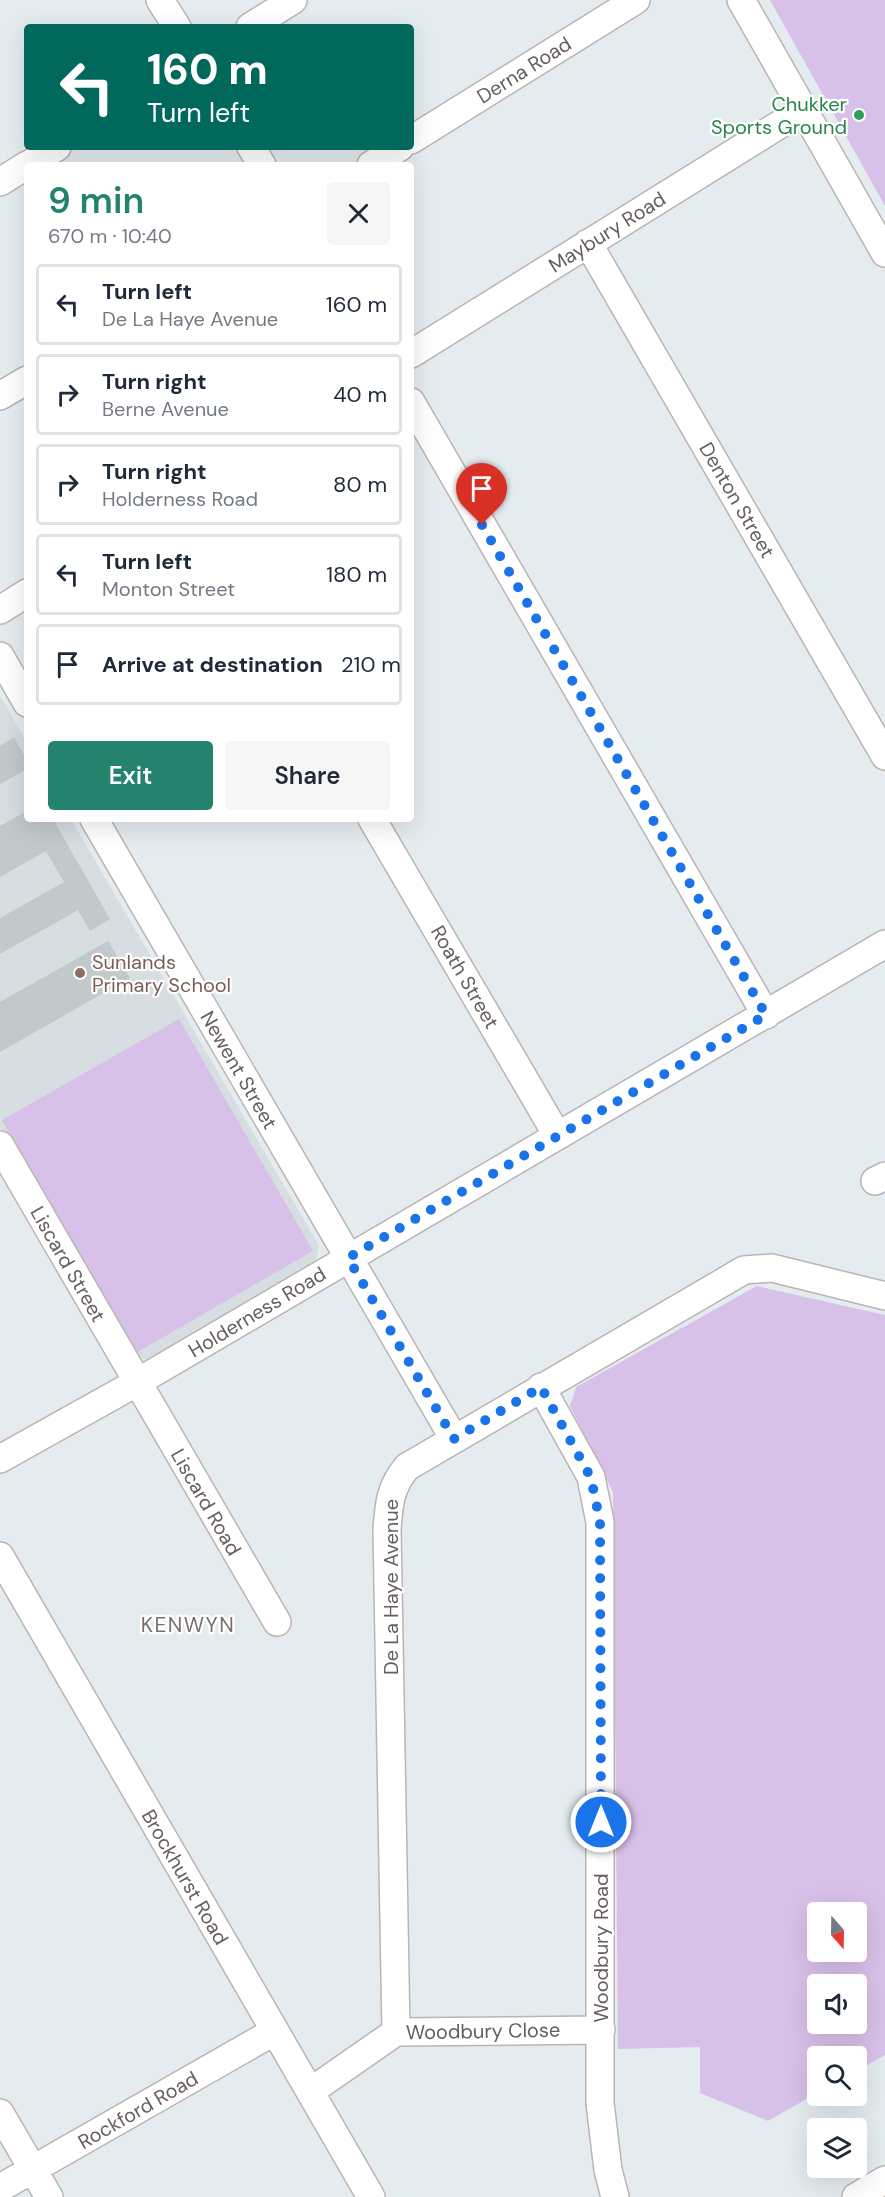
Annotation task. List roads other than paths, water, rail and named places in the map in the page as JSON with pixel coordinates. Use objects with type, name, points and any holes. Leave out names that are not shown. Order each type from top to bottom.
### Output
[{"type":"street","points":[[160,0],[175,24]]},
{"type":"street","points":[[255,24],[293,0]]},
{"type":"street","name":"Derna Road","points":[[414,138],[636,0]]},
{"type":"street","points":[[741,0],[885,253]]},
{"type":"street","name":"Maybury Road","points":[[414,352],[803,110]]},
{"type":"street","points":[[32,162],[52,150]]},
{"type":"street","points":[[376,162],[395,150]]},
{"type":"street","points":[[0,182],[24,167]]},
{"type":"street","name":"Denton Street","points":[[588,243],[885,756]]},
{"type":"street","points":[[0,396],[24,382]]},
{"type":"street","points":[[414,407],[766,1015]]},
{"type":"street","points":[[0,610],[24,595]]},
{"type":"street","points":[[0,656],[24,698]]},
{"type":"street","name":"Newent Street","points":[[96,822],[454,1439]]},
{"type":"street","name":"Roath Street","points":[[374,822],[557,1135]]},
{"type":"street","name":"Holderness Road","points":[[0,1459],[136,1383],[885,944]]},
{"type":"street","name":"Liscard Street","points":[[0,1145],[136,1383]]},
{"type":"street","name":"De La Haye Avenue","points":[[396,2032],[389,1506],[391,1490],[406,1467],[744,1270],[772,1268],[885,1296]]},
{"type":"street","name":"Liscard Road","points":[[136,1383],[277,1622]]},
{"type":"street","name":"Woodbury Road","points":[[541,1387],[591,1478],[600,1522],[600,2103],[608,2170],[615,2197]]},
{"type":"street","name":"Brockhurst Road","points":[[0,1556],[371,2197]]},
{"type":"street","name":"Woodbury Close","points":[[311,2091],[396,2032],[601,2030]]},
{"type":"street","name":"Rockford Road","points":[[0,2188],[275,2031]]},
{"type":"street","points":[[0,2113],[49,2197]]},
{"type":"street","points":[[856,2197],[885,2180]]},
{"type":"place","name":"Chukker Sports Ground","points":[[859,115]]},
{"type":"place","name":"Sunlands Primary School","points":[[80,973]]},
{"type":"district","name":"KENWYN","points":[[188,1625]]}]
